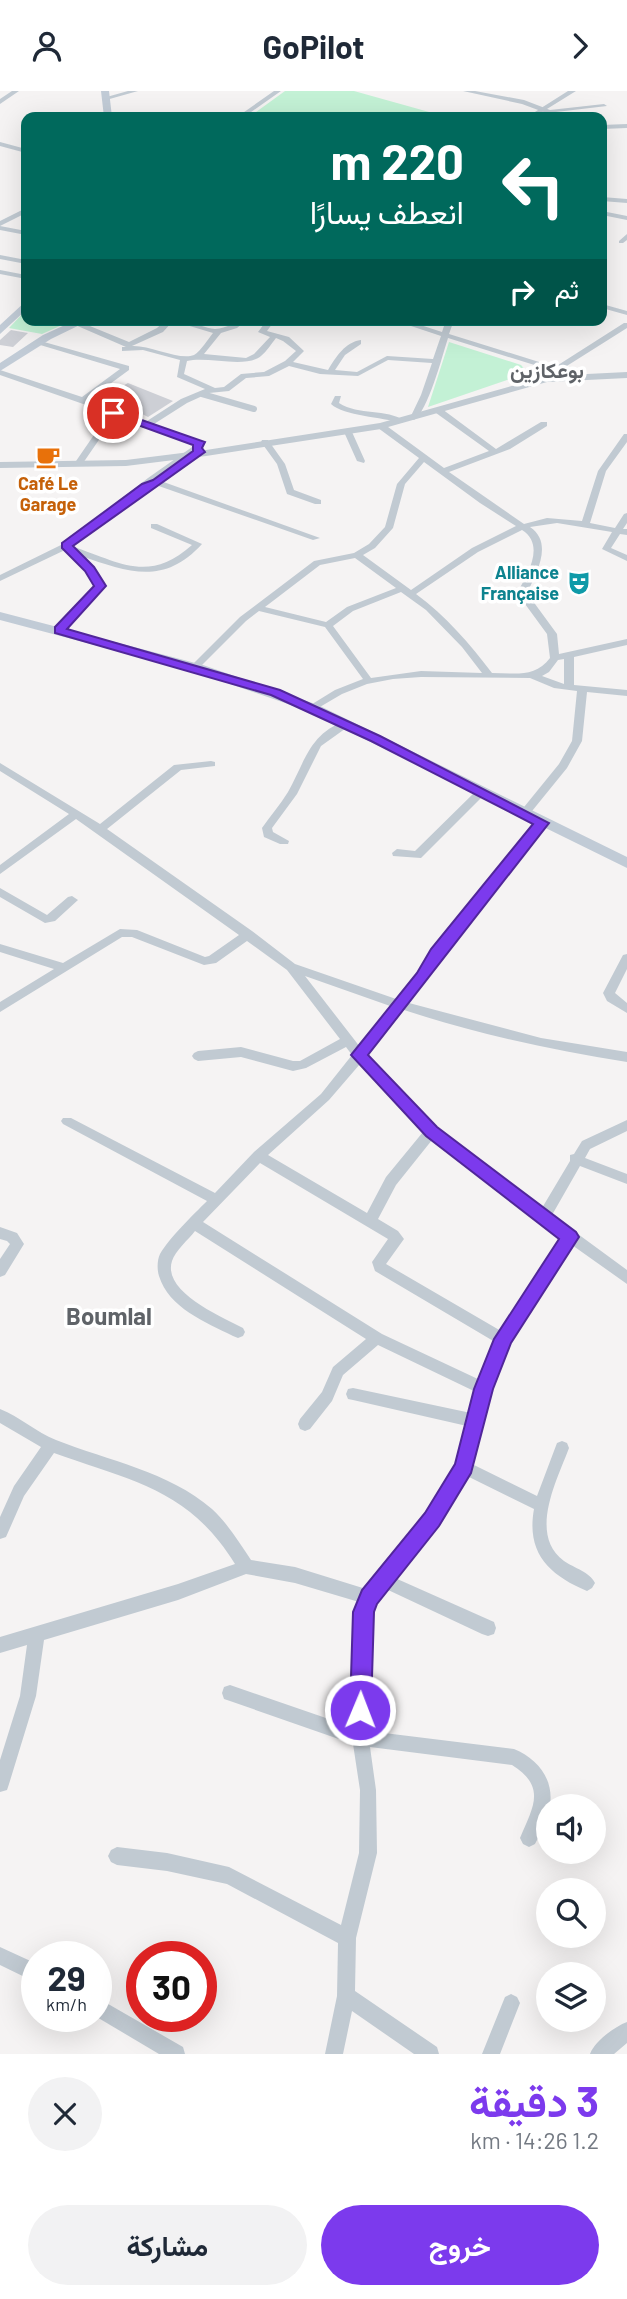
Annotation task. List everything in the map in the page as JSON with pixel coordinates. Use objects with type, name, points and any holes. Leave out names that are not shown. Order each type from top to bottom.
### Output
[{"type":"main road","points":[[106,94],[108,112]]},
{"type":"main road","points":[[2,326],[21,309]]},
{"type":"main road","points":[[0,370],[40,342],[72,326]]},
{"type":"main road","points":[[0,607],[31,622]]},
{"type":"main road","points":[[0,616],[195,667],[313,708],[627,863]]},
{"type":"street","points":[[0,102],[16,91]]},
{"type":"street","points":[[106,94],[135,91]]},
{"type":"street","points":[[247,112],[278,91]]},
{"type":"street","points":[[466,91],[547,109],[604,106]]},
{"type":"street","points":[[560,91],[571,92]]},
{"type":"street","points":[[541,112],[571,92]]},
{"type":"street","points":[[547,109],[553,112]]},
{"type":"street","points":[[607,127],[627,125]]},
{"type":"street","points":[[0,143],[21,149]]},
{"type":"street","points":[[607,199],[627,201]]},
{"type":"street","points":[[0,226],[21,213]]},
{"type":"street","points":[[607,214],[627,218]]},
{"type":"street","points":[[0,226],[21,232]]},
{"type":"street","points":[[0,257],[21,261]]},
{"type":"street","points":[[0,272],[21,276]]},
{"type":"street","points":[[607,307],[627,313]]},
{"type":"street","points":[[555,370],[627,325]]},
{"type":"street","points":[[88,326],[127,347],[143,348],[184,359],[198,356],[252,359],[275,335]]},
{"type":"street","points":[[111,362],[127,347],[164,326]]},
{"type":"street","points":[[195,326],[217,333],[230,332],[236,326]]},
{"type":"street","points":[[145,426],[159,415],[202,394],[226,389],[244,376],[261,376],[288,363],[300,351],[286,339],[262,332],[266,326]]},
{"type":"street","points":[[417,326],[521,361],[576,376]]},
{"type":"street","points":[[414,418],[425,395],[447,326]]},
{"type":"street","points":[[198,356],[217,333]]},
{"type":"street","points":[[40,342],[111,362],[126,369],[84,399]]},
{"type":"street","points":[[330,373],[342,354],[358,342]]},
{"type":"street","points":[[288,363],[330,373],[365,372],[390,358],[435,361]]},
{"type":"street","points":[[184,359],[180,375],[213,390]]},
{"type":"street","points":[[521,361],[547,379]]},
{"type":"street","points":[[0,370],[84,399],[202,450]]},
{"type":"street","points":[[0,465],[78,464],[181,457],[202,450],[286,441],[381,426],[547,379],[627,375]]},
{"type":"street","points":[[202,394],[254,409]]},
{"type":"street","points":[[338,398],[335,404],[342,410],[379,413],[401,421]]},
{"type":"street","points":[[439,411],[495,452]]},
{"type":"street","points":[[78,464],[113,413]]},
{"type":"street","points":[[442,472],[495,452],[544,424]]},
{"type":"street","points":[[381,426],[442,472],[525,527],[536,538],[537,563],[522,593],[552,634],[555,658]]},
{"type":"street","points":[[348,432],[361,461]]},
{"type":"street","points":[[585,526],[602,471],[627,436]]},
{"type":"street","points":[[266,443],[281,464],[290,492],[317,502]]},
{"type":"street","points":[[151,483],[202,450]]},
{"type":"street","points":[[0,578],[67,547],[181,457]]},
{"type":"street","points":[[195,667],[229,631],[317,563],[357,555],[372,546],[389,528],[397,492],[423,458]]},
{"type":"street","points":[[151,483],[316,538]]},
{"type":"street","points":[[627,516],[606,549],[614,555],[627,558]]},
{"type":"street","points":[[328,625],[350,609],[405,592],[441,569],[525,527],[549,521],[627,532]]},
{"type":"street","points":[[67,547],[126,568],[145,571],[174,564],[198,544],[154,526]]},
{"type":"street","points":[[59,630],[100,586],[90,569],[67,547]]},
{"type":"street","points":[[357,555],[429,608],[465,645],[487,673]]},
{"type":"street","points":[[0,588],[36,563]]},
{"type":"street","points":[[258,608],[328,625],[368,680]]},
{"type":"street","points":[[313,708],[344,687],[368,680],[487,673],[531,675],[546,670],[555,658],[627,642]]},
{"type":"street","points":[[569,655],[569,688]]},
{"type":"street","points":[[531,675],[543,683],[569,688],[627,693]]},
{"type":"street","points":[[524,814],[562,766],[577,741],[582,689]]},
{"type":"street","points":[[284,841],[268,834],[267,828],[300,779],[311,750],[321,737],[345,724]]},
{"type":"street","points":[[100,829],[178,767],[211,764]]},
{"type":"street","points":[[0,767],[77,813],[291,967],[359,1055],[431,1132],[543,1218],[627,1277]]},
{"type":"street","points":[[397,853],[417,855],[481,792]]},
{"type":"street","points":[[0,870],[77,813]]},
{"type":"street","points":[[237,1332],[198,1312],[172,1289],[166,1275],[165,1258],[215,1199],[325,1097],[402,1004],[436,953],[542,823]]},
{"type":"street","points":[[0,892],[45,919],[51,918],[72,900]]},
{"type":"street","points":[[0,1008],[120,933],[133,933],[204,961],[212,960],[248,934]]},
{"type":"street","points":[[0,948],[65,968]]},
{"type":"street","points":[[627,958],[609,993],[611,998],[627,1009]]},
{"type":"street","points":[[291,967],[402,1004],[532,1041],[627,1057]]},
{"type":"street","points":[[198,1056],[241,1052],[293,1066],[302,1065],[348,1040]]},
{"type":"street","points":[[67,1121],[215,1199]]},
{"type":"street","points":[[543,1218],[586,1145],[627,1125]]},
{"type":"street","points":[[370,1221],[391,1181],[431,1132]]},
{"type":"street","points":[[260,1156],[397,1238],[379,1262],[380,1267],[503,1339]]},
{"type":"street","points":[[575,1160],[627,1179]]},
{"type":"street","points":[[194,1223],[377,1338],[484,1389]]},
{"type":"street","points":[[0,1233],[12,1237],[17,1244],[0,1271]]},
{"type":"street","points":[[334,2054],[346,1996],[348,1938],[368,1853],[368,1790],[360,1738],[363,1612],[369,1597],[432,1519],[464,1467],[484,1389],[503,1339],[570,1237]]},
{"type":"street","points":[[304,1424],[327,1396],[338,1370],[377,1338]]},
{"type":"street","points":[[353,1394],[476,1420]]},
{"type":"street","points":[[0,1416],[51,1445],[134,1472],[182,1497],[222,1531],[246,1567]]},
{"type":"street","points":[[1,1532],[25,1481],[51,1445]]},
{"type":"street","points":[[562,1448],[542,1506],[538,1533],[541,1545],[551,1560],[587,1583]]},
{"type":"street","points":[[464,1467],[542,1506]]},
{"type":"street","points":[[0,1645],[178,1592],[246,1567],[295,1575],[369,1597]]},
{"type":"street","points":[[383,1580],[488,1628]]},
{"type":"street","points":[[1,1784],[29,1696],[37,1634]]},
{"type":"street","points":[[230,1693],[360,1738],[514,1757],[528,1764],[543,1783],[544,1803],[529,1838]]},
{"type":"street","points":[[117,1856],[180,1864],[229,1876],[348,1938]]},
{"type":"street","points":[[0,1956],[21,1966]]},
{"type":"street","points":[[346,1996],[430,2054]]},
{"type":"street","points":[[491,2054],[511,2003]]},
{"type":"street","points":[[112,2015],[176,2054]]},
{"type":"street","points":[[599,2054],[627,2031]]},
{"type":"green space","points":[[285,91],[354,91],[429,112],[256,112]]},
{"type":"green space","points":[[21,315],[21,326],[60,326],[42,334],[9,328]]},
{"type":"green space","points":[[449,342],[521,365],[528,373],[428,407]]},
{"type":"building","points":[[11,330],[28,333],[13,347],[0,345],[0,340]]},
{"type":"building","points":[[128,383],[173,401],[148,417],[117,401],[97,400]]},
{"type":"place","name":"Café Le Garage","points":[[48,457]]},
{"type":"place","name":"Alliance Française","points":[[579,583]]},
{"type":"district","name":"بوعكازين","points":[[547,371]]},
{"type":"district","name":"Boumlal","points":[[109,1317]]},
{"type":"route","points":[[113,413],[201,444],[196,447],[199,452],[157,482],[146,486],[66,546],[90,569],[100,586],[59,630],[275,692],[313,708],[542,823],[436,953],[423,977],[359,1055],[431,1132],[570,1237],[503,1339],[484,1389],[464,1467],[416,1542],[369,1597],[363,1612],[360,1710]]}]
